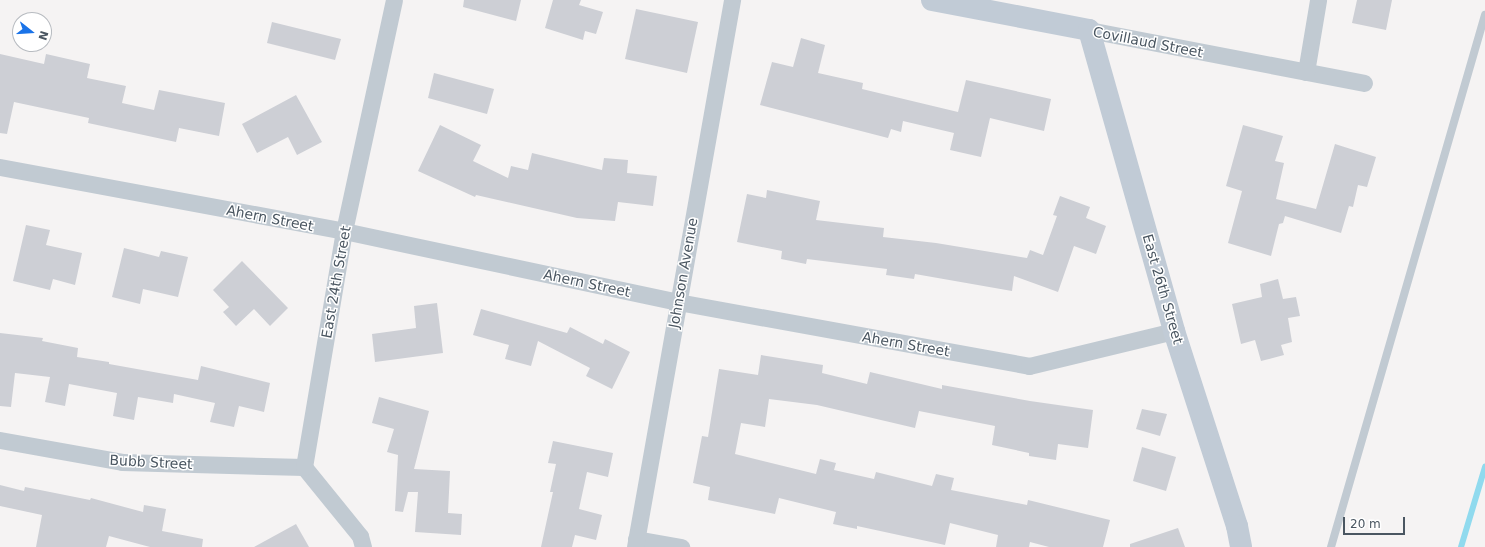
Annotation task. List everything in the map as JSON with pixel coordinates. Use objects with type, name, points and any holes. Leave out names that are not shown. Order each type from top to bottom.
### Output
[{"type":"street","name":"East 24th Street","points":[[304,467],[344,231],[394,0]]},
{"type":"street","name":"Johnson Avenue","points":[[636,543],[732,0]]},
{"type":"street","name":"Covillaud Street","points":[[932,0],[1364,83]]},
{"type":"street","points":[[1306,72],[1318,0]]},
{"type":"street","name":"East 26th Street","points":[[1089,30],[1174,331],[1237,526],[1241,547]]},
{"type":"street","name":"Ahern Street","points":[[0,167],[344,231],[678,302],[1029,366],[1174,331]]},
{"type":"street","name":"Bubb Street","points":[[0,440],[122,462],[304,467]]},
{"type":"street","points":[[304,467],[360,536],[363,547]]},
{"type":"street","points":[[636,543],[681,547]]},
{"type":"lane","points":[[1331,547],[1485,15]]},
{"type":"building","points":[[464,0],[521,0],[516,21],[463,7]]},
{"type":"building","points":[[553,0],[581,0],[579,5],[603,12],[596,34],[585,31],[583,40],[545,28]]},
{"type":"building","points":[[1357,0],[1392,0],[1386,30],[1352,23]]},
{"type":"building","points":[[636,9],[698,22],[687,73],[625,59]]},
{"type":"building","points":[[272,22],[341,39],[335,60],[267,43]]},
{"type":"building","points":[[801,38],[825,45],[818,73],[863,83],[862,89],[958,112],[966,80],[1051,99],[1044,131],[990,118],[981,157],[950,150],[954,133],[903,121],[901,132],[891,129],[888,138],[760,105],[772,62],[793,67]]},
{"type":"building","points":[[0,54],[44,64],[46,54],[90,64],[87,78],[126,86],[122,103],[154,110],[159,90],[225,103],[219,136],[179,128],[176,142],[88,123],[89,118],[14,102],[7,134],[0,133]]},
{"type":"building","points":[[434,73],[494,89],[487,114],[428,98]]},
{"type":"building","points":[[296,95],[322,142],[297,155],[288,137],[257,153],[242,124]]},
{"type":"building","points":[[440,125],[481,145],[473,161],[508,178],[511,166],[528,170],[532,153],[602,170],[604,158],[628,160],[627,173],[657,176],[653,206],[618,202],[615,221],[577,218],[476,195],[475,197],[418,171]]},
{"type":"building","points":[[1243,125],[1283,136],[1275,161],[1284,163],[1276,199],[1316,209],[1335,144],[1376,157],[1367,187],[1358,185],[1353,207],[1349,206],[1341,233],[1285,216],[1283,223],[1279,224],[1271,256],[1228,243],[1242,191],[1226,186]]},
{"type":"building","points":[[767,190],[820,201],[816,220],[884,228],[883,237],[936,243],[1027,258],[1030,250],[1043,255],[1057,216],[1053,215],[1060,196],[1090,207],[1086,218],[1106,226],[1096,254],[1074,246],[1058,292],[1014,276],[1012,291],[915,274],[914,279],[886,275],[887,269],[807,259],[806,264],[781,259],[782,251],[737,242],[747,194],[766,198]]},
{"type":"building","points":[[26,225],[50,230],[46,245],[82,253],[75,285],[53,279],[50,290],[13,281]]},
{"type":"building","points":[[124,248],[159,257],[161,251],[188,257],[178,297],[143,289],[140,304],[112,297]]},
{"type":"building","points":[[242,261],[288,308],[270,326],[254,309],[236,326],[223,312],[229,307],[213,290]]},
{"type":"building","points":[[1278,279],[1283,299],[1296,297],[1300,316],[1288,318],[1292,342],[1281,345],[1284,355],[1261,361],[1255,340],[1241,344],[1232,304],[1262,297],[1260,284]]},
{"type":"building","points":[[437,303],[443,353],[375,362],[372,334],[416,328],[414,306]]},
{"type":"building","points":[[481,309],[567,333],[570,327],[603,344],[605,339],[630,352],[612,389],[586,376],[590,368],[538,341],[531,366],[505,359],[509,345],[473,335]]},
{"type":"building","points":[[0,333],[43,338],[42,341],[78,348],[77,357],[109,362],[109,364],[198,380],[201,366],[270,383],[264,412],[239,406],[234,427],[210,422],[215,403],[174,394],[173,403],[138,397],[134,420],[113,416],[117,393],[69,384],[65,406],[45,402],[50,377],[15,373],[11,407],[0,406]]},
{"type":"building","points":[[761,355],[823,365],[822,373],[867,384],[870,372],[942,389],[942,385],[1030,401],[1093,410],[1088,448],[1058,444],[1056,460],[1029,456],[1029,453],[992,445],[995,426],[919,411],[915,428],[817,405],[769,399],[765,427],[741,423],[735,454],[816,474],[820,459],[836,463],[834,470],[874,479],[876,472],[932,486],[936,474],[954,478],[951,490],[1027,505],[1028,500],[1110,520],[1103,547],[1049,547],[1030,542],[1029,547],[996,547],[998,535],[950,523],[945,545],[857,526],[857,529],[833,524],[836,512],[779,498],[775,514],[708,500],[710,487],[693,483],[702,436],[708,437],[719,369],[758,375]]},
{"type":"building","points":[[379,397],[429,411],[414,469],[450,471],[448,513],[462,514],[461,535],[415,532],[418,492],[408,492],[403,512],[395,511],[398,455],[387,452],[394,429],[372,423]]},
{"type":"building","points":[[1142,409],[1167,414],[1160,436],[1136,429]]},
{"type":"building","points":[[553,441],[613,453],[608,477],[587,472],[579,509],[602,515],[596,540],[575,535],[572,547],[541,547],[553,492],[550,492],[556,464],[548,463]]},
{"type":"building","points":[[1142,447],[1176,457],[1166,491],[1133,481]]},
{"type":"building","points":[[0,485],[24,491],[25,487],[90,500],[91,498],[143,512],[144,505],[166,509],[162,531],[203,539],[202,547],[150,547],[109,536],[106,547],[36,547],[42,515],[0,506]]},
{"type":"building","points":[[296,524],[309,547],[254,547]]},
{"type":"building","points":[[1178,528],[1185,547],[1130,547],[1130,544]]},
{"type":"waterway","points":[[1461,547],[1485,467]]}]
